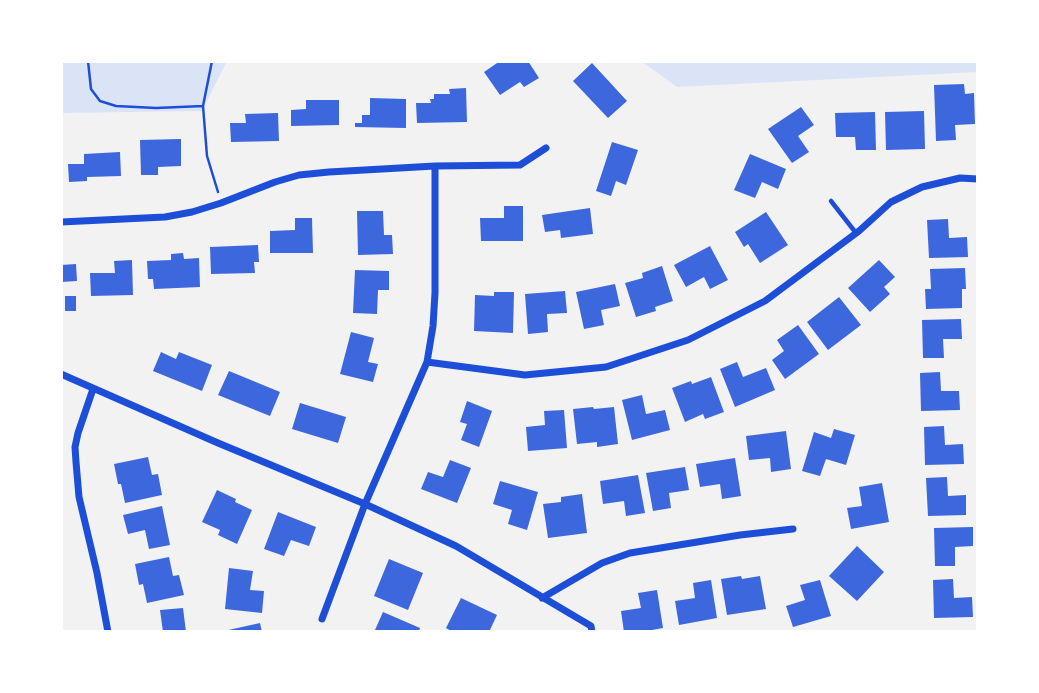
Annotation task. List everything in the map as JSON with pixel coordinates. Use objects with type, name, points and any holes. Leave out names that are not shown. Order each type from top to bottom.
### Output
[{"type":"street","points":[[61,222],[165,217],[192,212],[299,175],[435,166],[520,165],[546,148]]},
{"type":"street","points":[[322,619],[365,504],[427,362],[435,293],[435,166]]},
{"type":"street","points":[[427,362],[524,375],[606,367],[688,340],[765,301],[856,233],[891,202],[922,187],[960,178],[978,179]]},
{"type":"street","points":[[61,374],[365,504],[456,546],[591,626],[593,632]]},
{"type":"street","points":[[93,389],[75,447],[79,497],[108,632]]},
{"type":"street","points":[[542,598],[602,563],[630,553],[793,529]]},
{"type":"lane","points":[[831,201],[856,233]]},
{"type":"path","points":[[88,61],[91,89],[100,100],[116,106],[203,106]]},
{"type":"path","points":[[212,61],[203,106],[207,156],[221,203]]},
{"type":"shaded area","points":[[61,61],[227,61],[202,111],[61,113]]},
{"type":"shaded area","points":[[641,61],[978,61],[978,72],[677,87]]},
{"type":"building","points":[[500,61],[528,61],[539,78],[524,87],[520,82],[500,95],[484,72]]},
{"type":"building","points":[[592,63],[627,101],[608,118],[573,81]]},
{"type":"building","points":[[964,84],[965,94],[974,93],[975,124],[955,125],[956,140],[936,141],[934,85]]},
{"type":"building","points":[[466,88],[467,122],[417,123],[416,103],[431,103],[430,99],[434,99],[434,94],[450,94],[449,89]]},
{"type":"building","points":[[370,98],[406,99],[406,128],[355,127],[355,123],[362,123],[362,115],[370,115]]},
{"type":"building","points":[[306,100],[339,100],[339,125],[291,126],[291,110],[306,109]]},
{"type":"building","points":[[801,107],[814,125],[798,136],[809,152],[792,163],[768,129]]},
{"type":"building","points":[[924,111],[925,149],[886,150],[885,112]]},
{"type":"building","points":[[875,112],[876,150],[856,150],[855,137],[836,137],[835,113]]},
{"type":"building","points":[[278,113],[279,141],[231,142],[230,123],[246,123],[245,114]]},
{"type":"building","points":[[181,139],[181,166],[158,167],[158,175],[141,175],[140,140]]},
{"type":"building","points":[[612,142],[638,150],[626,185],[616,181],[611,196],[596,191]]},
{"type":"building","points":[[120,152],[121,176],[87,177],[87,181],[69,182],[68,164],[84,164],[84,154]]},
{"type":"building","points":[[750,154],[786,169],[778,189],[762,182],[755,198],[734,190]]},
{"type":"building","points":[[504,206],[523,206],[523,241],[481,241],[480,218],[504,218]]},
{"type":"building","points":[[590,208],[593,234],[561,238],[560,230],[545,232],[542,215]]},
{"type":"building","points":[[357,211],[383,211],[384,235],[392,235],[393,254],[358,255]]},
{"type":"building","points":[[766,212],[788,245],[760,263],[748,244],[744,247],[735,232]]},
{"type":"building","points":[[295,218],[312,218],[313,253],[270,253],[270,231],[295,230]]},
{"type":"building","points":[[948,219],[949,238],[967,237],[968,257],[929,258],[927,220]]},
{"type":"building","points":[[258,245],[259,262],[254,262],[255,273],[211,274],[210,247]]},
{"type":"building","points":[[710,246],[728,280],[710,289],[704,277],[686,287],[674,265]]},
{"type":"building","points":[[183,253],[184,259],[199,258],[200,287],[154,289],[153,279],[148,279],[147,261],[171,260],[171,254]]},
{"type":"building","points":[[132,260],[133,295],[91,296],[90,273],[115,273],[114,261]]},
{"type":"building","points":[[879,260],[895,277],[884,287],[890,294],[870,312],[848,288]]},
{"type":"building","points":[[76,264],[77,281],[61,282],[61,265]]},
{"type":"building","points":[[662,266],[673,301],[655,307],[656,311],[636,317],[625,283],[643,278],[642,273]]},
{"type":"building","points":[[965,268],[966,289],[962,289],[962,308],[926,309],[925,289],[931,289],[930,269]]},
{"type":"building","points":[[355,270],[389,271],[389,290],[378,290],[377,314],[353,313]]},
{"type":"building","points":[[615,284],[620,306],[601,310],[604,325],[584,329],[576,292]]},
{"type":"building","points":[[565,291],[567,313],[547,314],[548,332],[528,334],[525,294]]},
{"type":"building","points":[[494,292],[514,292],[513,333],[474,331],[475,295],[494,296]]},
{"type":"building","points":[[65,296],[76,296],[76,311],[65,311]]},
{"type":"building","points":[[839,297],[861,325],[828,350],[807,322]]},
{"type":"building","points":[[961,319],[962,339],[943,339],[944,358],[923,358],[922,320]]},
{"type":"building","points":[[798,325],[819,354],[785,379],[772,360],[784,351],[777,340]]},
{"type":"building","points":[[351,332],[374,338],[368,362],[378,364],[373,382],[340,374]]},
{"type":"building","points":[[161,352],[176,359],[179,352],[212,365],[202,391],[153,371]]},
{"type":"building","points":[[737,362],[743,377],[766,368],[775,390],[735,407],[720,369]]},
{"type":"building","points":[[229,371],[280,392],[270,416],[218,395]]},
{"type":"building","points":[[940,372],[941,391],[959,391],[960,410],[921,411],[920,373]]},
{"type":"building","points":[[711,377],[724,412],[705,419],[703,414],[685,422],[672,388]]},
{"type":"building","points":[[642,395],[646,414],[665,410],[670,430],[632,440],[622,400]]},
{"type":"building","points":[[467,401],[492,411],[479,447],[461,440],[467,424],[460,422]]},
{"type":"building","points":[[300,403],[346,417],[338,443],[292,429]]},
{"type":"building","points":[[614,407],[618,444],[597,447],[597,442],[577,444],[573,409]]},
{"type":"building","points":[[564,410],[567,448],[528,451],[526,427],[545,425],[544,411]]},
{"type":"building","points":[[944,426],[945,445],[963,444],[964,464],[925,465],[924,427]]},
{"type":"building","points":[[834,429],[855,435],[846,465],[826,459],[820,476],[802,471],[814,432],[831,438]]},
{"type":"building","points":[[786,431],[791,469],[771,472],[770,458],[749,460],[746,436]]},
{"type":"building","points":[[148,457],[152,475],[158,474],[162,495],[125,503],[114,464]]},
{"type":"building","points":[[735,458],[741,496],[722,499],[720,484],[700,487],[696,464]]},
{"type":"building","points":[[450,460],[471,468],[457,503],[421,489],[428,472],[443,477]]},
{"type":"building","points":[[685,467],[689,490],[669,493],[671,508],[653,511],[646,473]]},
{"type":"building","points":[[638,475],[645,513],[626,516],[624,501],[603,504],[600,481]]},
{"type":"building","points":[[947,477],[948,496],[966,495],[966,515],[928,516],[926,478]]},
{"type":"building","points":[[500,481],[538,492],[527,530],[508,524],[512,510],[493,504]]},
{"type":"building","points":[[882,483],[889,522],[851,529],[847,508],[862,506],[859,487]]},
{"type":"building","points":[[217,490],[252,510],[237,544],[218,535],[220,530],[202,522]]},
{"type":"building","points":[[582,494],[587,533],[548,538],[543,504],[561,502],[561,497]]},
{"type":"building","points":[[162,506],[170,545],[149,549],[145,530],[128,534],[123,515]]},
{"type":"building","points":[[278,512],[316,527],[309,546],[291,540],[284,556],[264,549]]},
{"type":"building","points":[[973,527],[973,546],[955,547],[955,566],[935,566],[934,528]]},
{"type":"building","points":[[857,546],[884,572],[857,601],[829,576]]},
{"type":"building","points":[[169,557],[173,576],[179,575],[184,595],[147,603],[143,584],[139,585],[135,564]]},
{"type":"building","points":[[389,559],[423,573],[408,610],[374,596]]},
{"type":"building","points":[[229,568],[253,571],[250,590],[264,591],[262,613],[225,609]]},
{"type":"building","points":[[741,576],[742,579],[760,576],[766,609],[727,615],[721,579]]},
{"type":"building","points":[[953,579],[954,598],[972,597],[973,617],[934,618],[933,580]]},
{"type":"building","points":[[711,580],[717,618],[679,625],[675,601],[695,598],[693,583]]},
{"type":"building","points":[[820,580],[831,616],[793,627],[786,606],[805,600],[800,585]]},
{"type":"building","points":[[657,590],[663,628],[624,632],[621,611],[641,608],[638,593]]},
{"type":"building","points":[[461,598],[497,615],[489,632],[453,632],[446,628]]},
{"type":"building","points":[[183,608],[186,632],[163,632],[160,610]]},
{"type":"building","points":[[383,612],[420,628],[419,632],[375,630]]},
{"type":"building","points":[[260,623],[262,632],[224,632],[224,631]]}]
